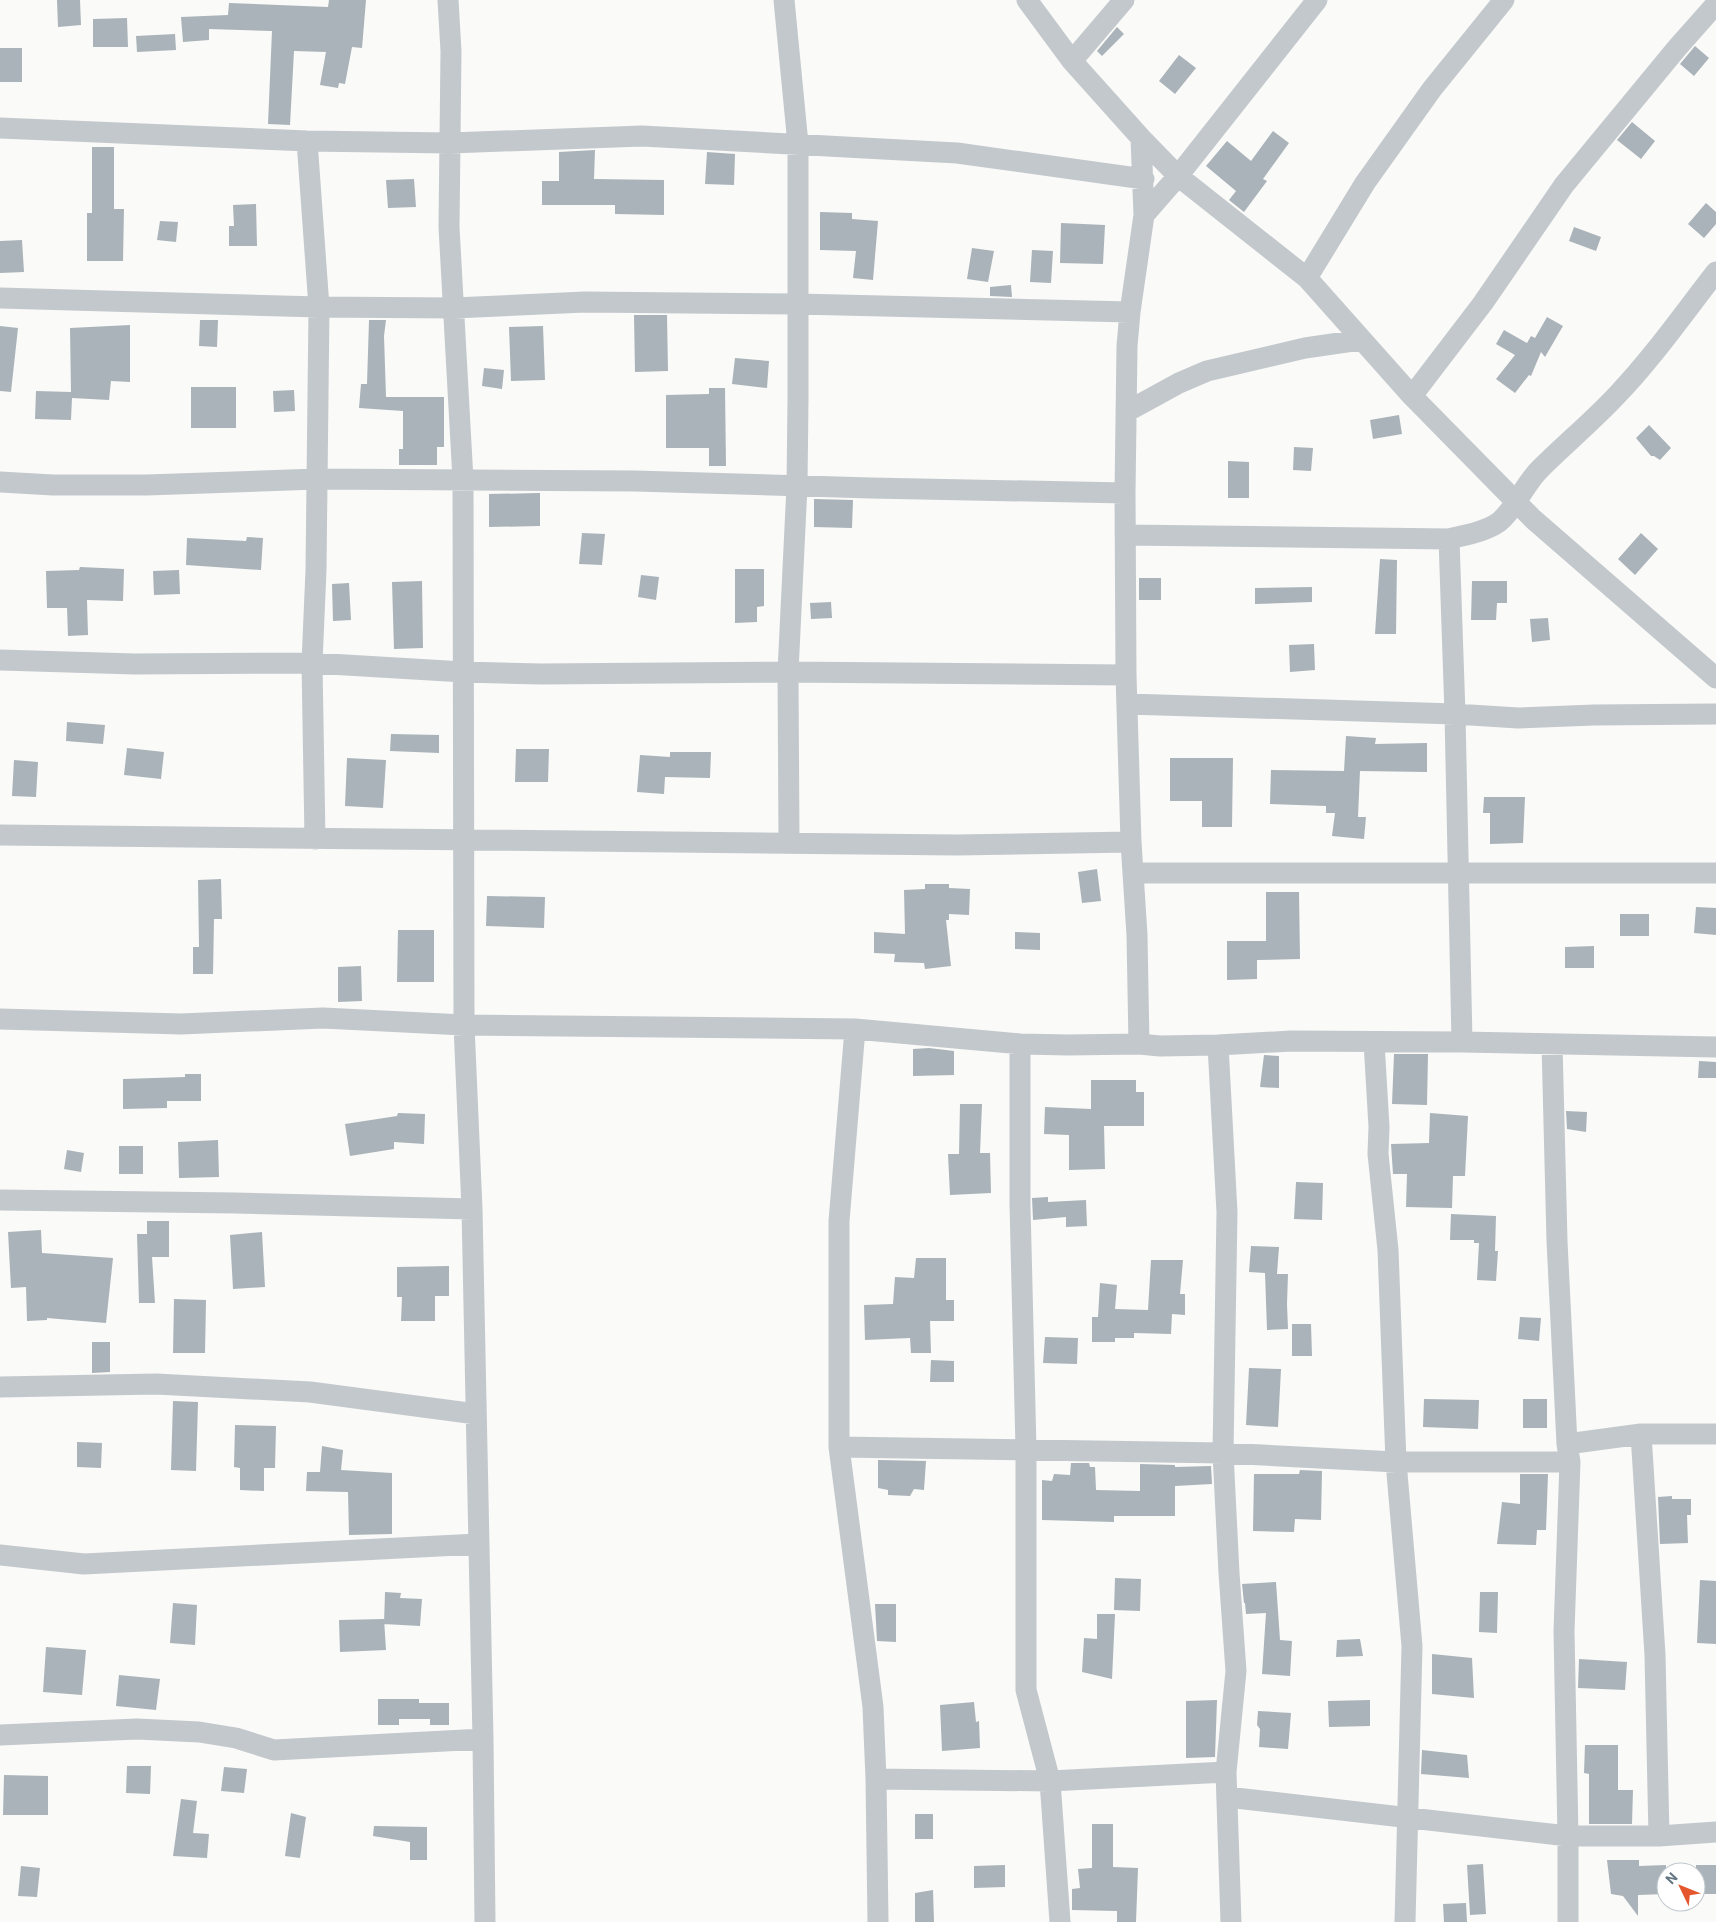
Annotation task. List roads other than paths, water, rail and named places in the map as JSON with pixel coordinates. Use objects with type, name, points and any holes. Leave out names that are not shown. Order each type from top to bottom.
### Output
[{"type":"street","points":[[448,0],[451,51],[449,228],[462,480],[464,1025],[472,1209],[485,1922]]},
{"type":"street","points":[[784,0],[798,144],[797,486],[788,672],[789,842]]},
{"type":"street","points":[[1027,0],[1072,61],[1178,176],[1307,278],[1360,340],[1412,396],[1517,502],[1716,678]]},
{"type":"street","points":[[1072,61],[1124,0]]},
{"type":"street","points":[[1144,215],[1178,176],[1317,0]]},
{"type":"street","points":[[1307,278],[1371,175],[1432,89],[1504,0]]},
{"type":"street","points":[[1412,396],[1483,303],[1564,185],[1677,48],[1716,4]]},
{"type":"street","points":[[0,128],[307,141],[450,143],[642,136],[957,153],[1144,179]]},
{"type":"street","points":[[1139,1044],[1137,935],[1131,842],[1126,675],[1125,493],[1130,312],[1144,215],[1141,138]]},
{"type":"street","points":[[307,141],[319,307],[316,570],[312,663],[316,839]]},
{"type":"street","points":[[1125,535],[1448,539],[1480,531],[1498,522],[1517,502],[1528,482],[1540,469],[1592,421],[1646,363],[1716,272]]},
{"type":"street","points":[[0,298],[319,307],[454,308],[585,302],[798,304],[1130,312]]},
{"type":"street","points":[[1126,412],[1180,383],[1207,372],[1305,348],[1360,340]]},
{"type":"street","points":[[0,482],[53,485],[147,485],[317,479],[635,481],[1125,493]]},
{"type":"street","points":[[1448,539],[1455,714],[1462,1042]]},
{"type":"street","points":[[0,660],[135,664],[312,663],[464,672],[541,674],[788,672],[1126,675]]},
{"type":"street","points":[[1128,704],[1455,714],[1518,718],[1594,714],[1716,714]]},
{"type":"street","points":[[0,835],[957,845],[1131,842]]},
{"type":"street","points":[[1133,872],[1716,873]]},
{"type":"street","points":[[0,1019],[181,1024],[323,1018],[464,1025],[855,1029],[1020,1044],[1139,1044],[1160,1046],[1218,1045],[1292,1040],[1716,1047]]},
{"type":"street","points":[[855,1029],[839,1221],[839,1447],[873,1707],[878,1922]]},
{"type":"street","points":[[1374,1042],[1380,1127],[1378,1154],[1388,1250],[1396,1462],[1412,1646],[1405,1922]]},
{"type":"street","points":[[1020,1044],[1020,1233],[1026,1449],[1026,1690],[1050,1781],[1060,1922]]},
{"type":"street","points":[[1552,1044],[1557,1241],[1568,1453],[1564,1631],[1568,1922]]},
{"type":"street","points":[[1218,1045],[1226,1212],[1223,1453],[1228,1573],[1236,1671],[1226,1772],[1231,1922]]},
{"type":"street","points":[[0,1200],[235,1202],[472,1209]]},
{"type":"street","points":[[0,1387],[156,1384],[310,1392],[476,1414]]},
{"type":"street","points":[[839,1447],[1223,1453],[1396,1462],[1568,1453],[1641,1434],[1716,1434]]},
{"type":"street","points":[[1641,1434],[1655,1655],[1659,1836]]},
{"type":"street","points":[[0,1555],[84,1564],[478,1544]]},
{"type":"street","points":[[0,1735],[137,1729],[199,1732],[236,1738],[274,1750],[483,1738]]},
{"type":"street","points":[[876,1779],[1050,1781],[1226,1772]]},
{"type":"street","points":[[1227,1797],[1568,1836],[1659,1836],[1716,1832]]}]
